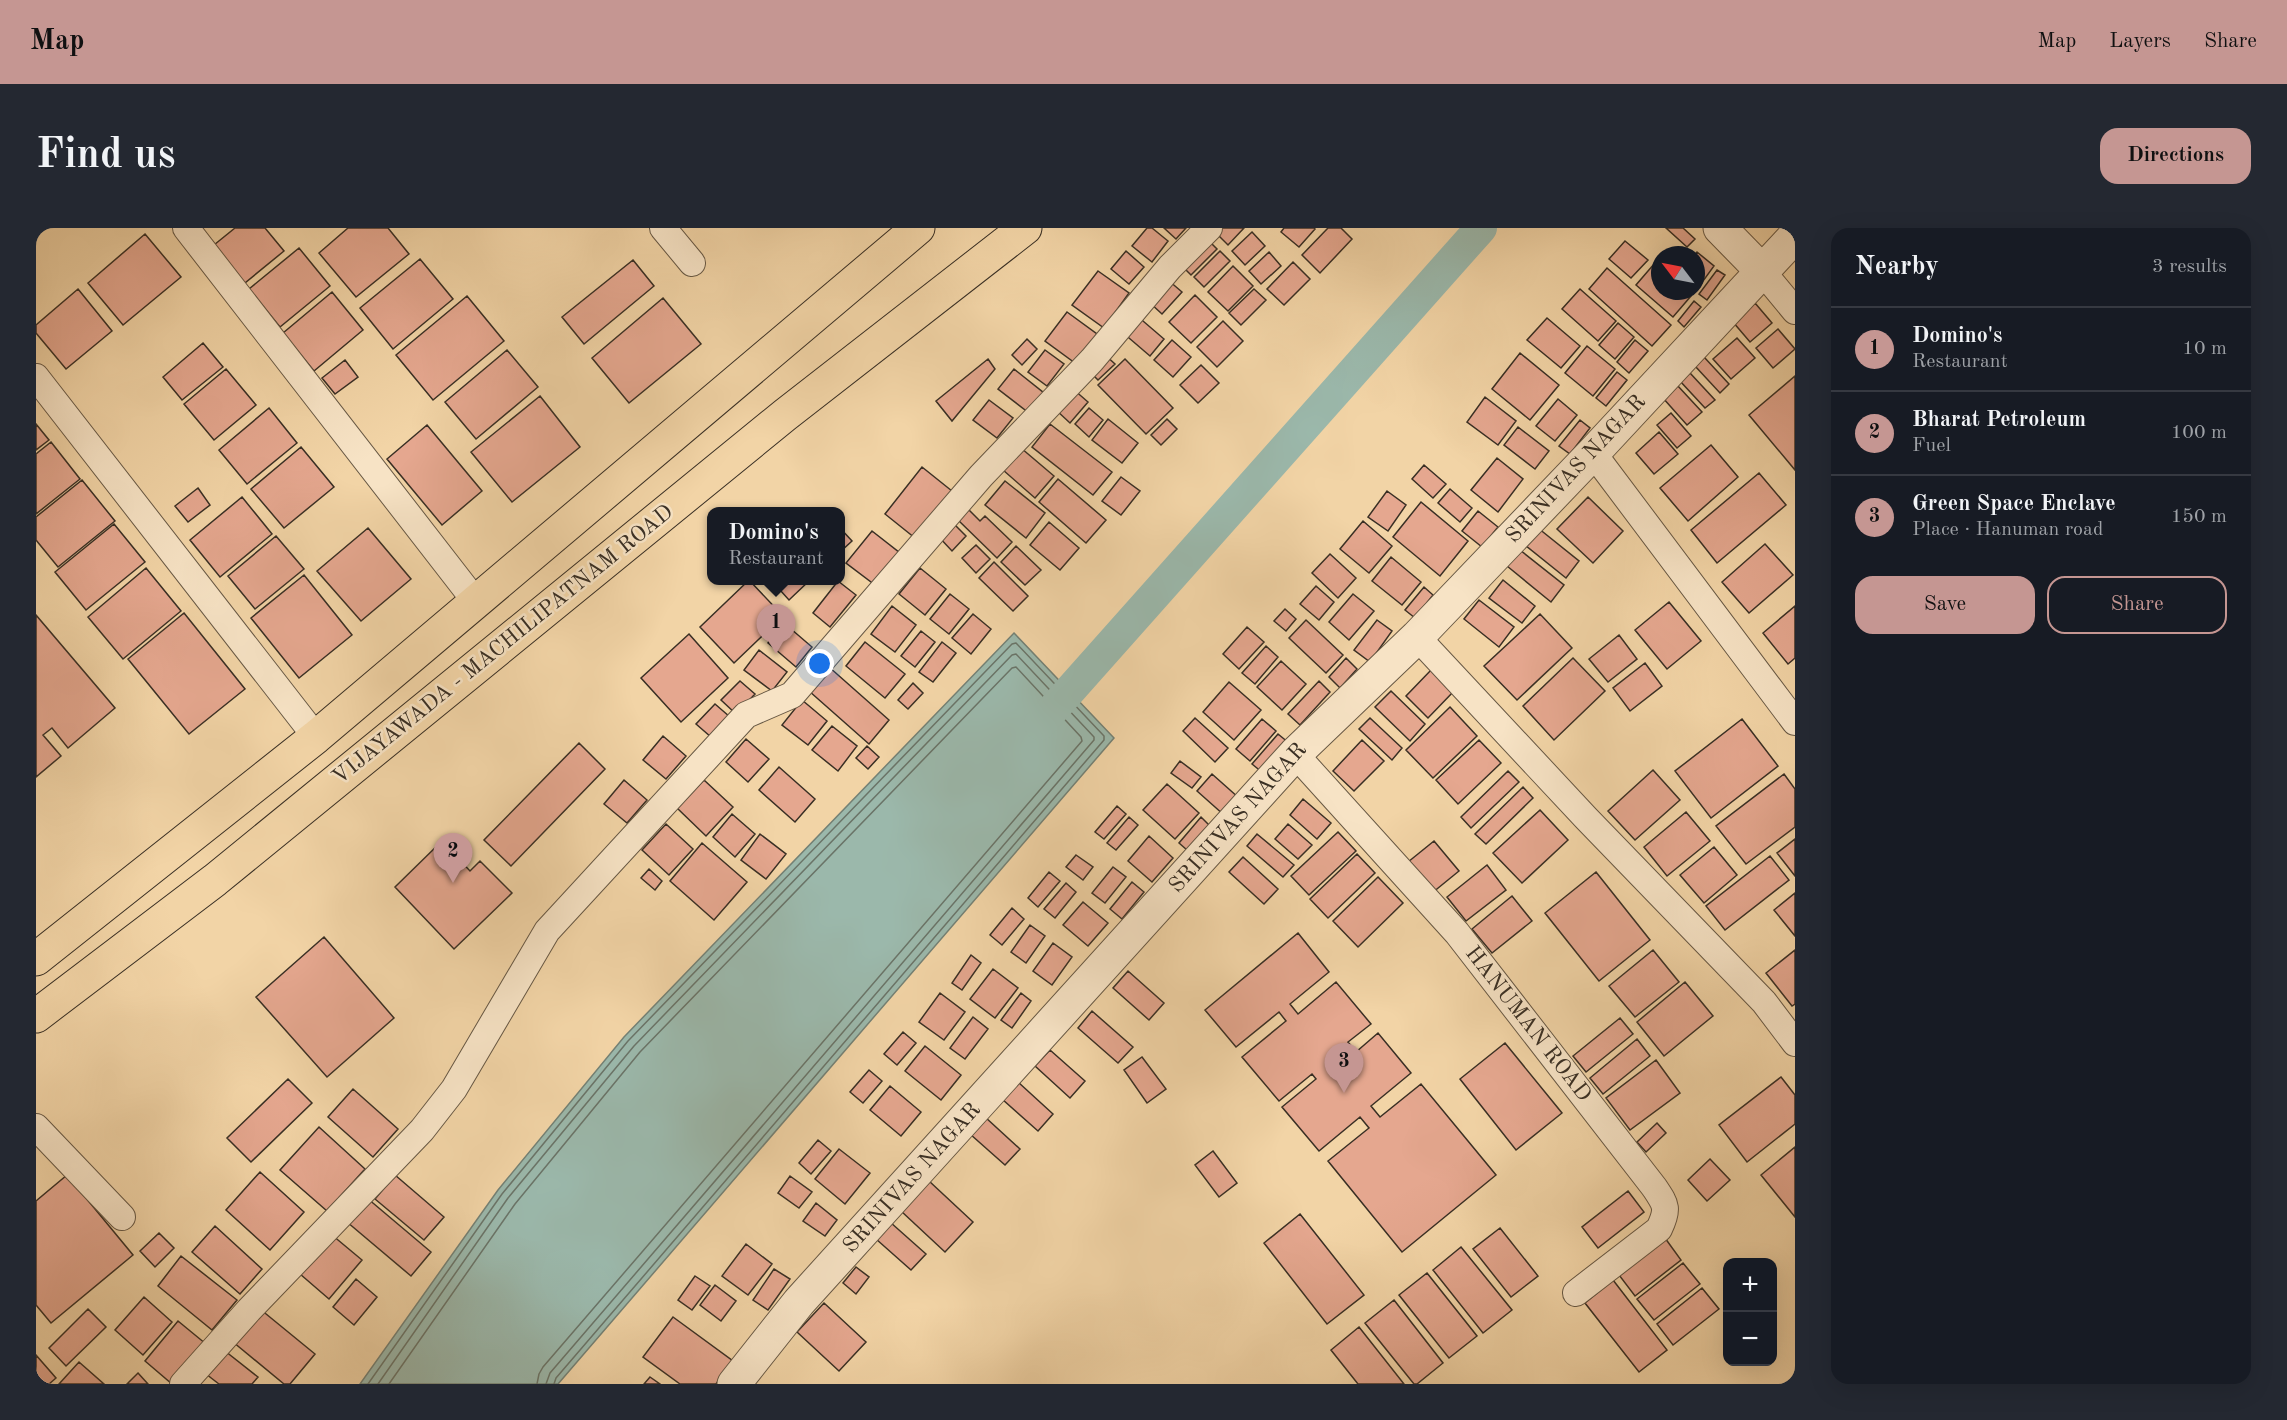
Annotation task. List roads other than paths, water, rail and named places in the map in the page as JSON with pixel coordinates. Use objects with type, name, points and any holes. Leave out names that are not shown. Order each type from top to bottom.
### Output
[{"type":"highway","name":"VIJAYAWADA - MACHILIPATNAM ROAD","points":[[36,958],[316,737],[918,228]]},
{"type":"highway","name":"VIJAYAWADA - MACHILIPATNAM ROAD","points":[[36,1016],[215,880],[785,415],[1025,228]]},
{"type":"street","points":[[186,228],[476,602]]},
{"type":"street","points":[[663,228],[692,263]]},
{"type":"street","points":[[183,1384],[249,1310],[422,1130],[454,1089],[547,931],[746,715],[792,695],[981,476],[1092,360],[1170,267],[1209,228]]},
{"type":"street","points":[[1720,228],[1762,271],[1795,311]]},
{"type":"street","name":"SRINIVAS NAGAR","points":[[734,1384],[799,1302],[1295,753],[1417,637],[1593,453],[1795,236]]},
{"type":"street","points":[[36,377],[316,737]]},
{"type":"street","points":[[1593,453],[1795,722]]},
{"type":"street","points":[[1417,637],[1586,818],[1764,1002],[1795,1043]]},
{"type":"street","name":"HANUMAN ROAD","points":[[1295,753],[1456,933],[1664,1202],[1666,1215],[1659,1229],[1576,1293]]},
{"type":"street","points":[[36,1127],[122,1217]]},
{"type":"water","points":[[1014,633],[1114,738],[558,1384],[360,1384],[498,1190],[624,1037]]},
{"type":"waterway","points":[[1040,724],[1481,228]]},
{"type":"place","name":"Domino's","points":[[776,654]]},
{"type":"place","name":"Bharat Petroleum","points":[[453,883]]},
{"type":"place","name":"Green Space Enclave","points":[[1344,1093]]}]
